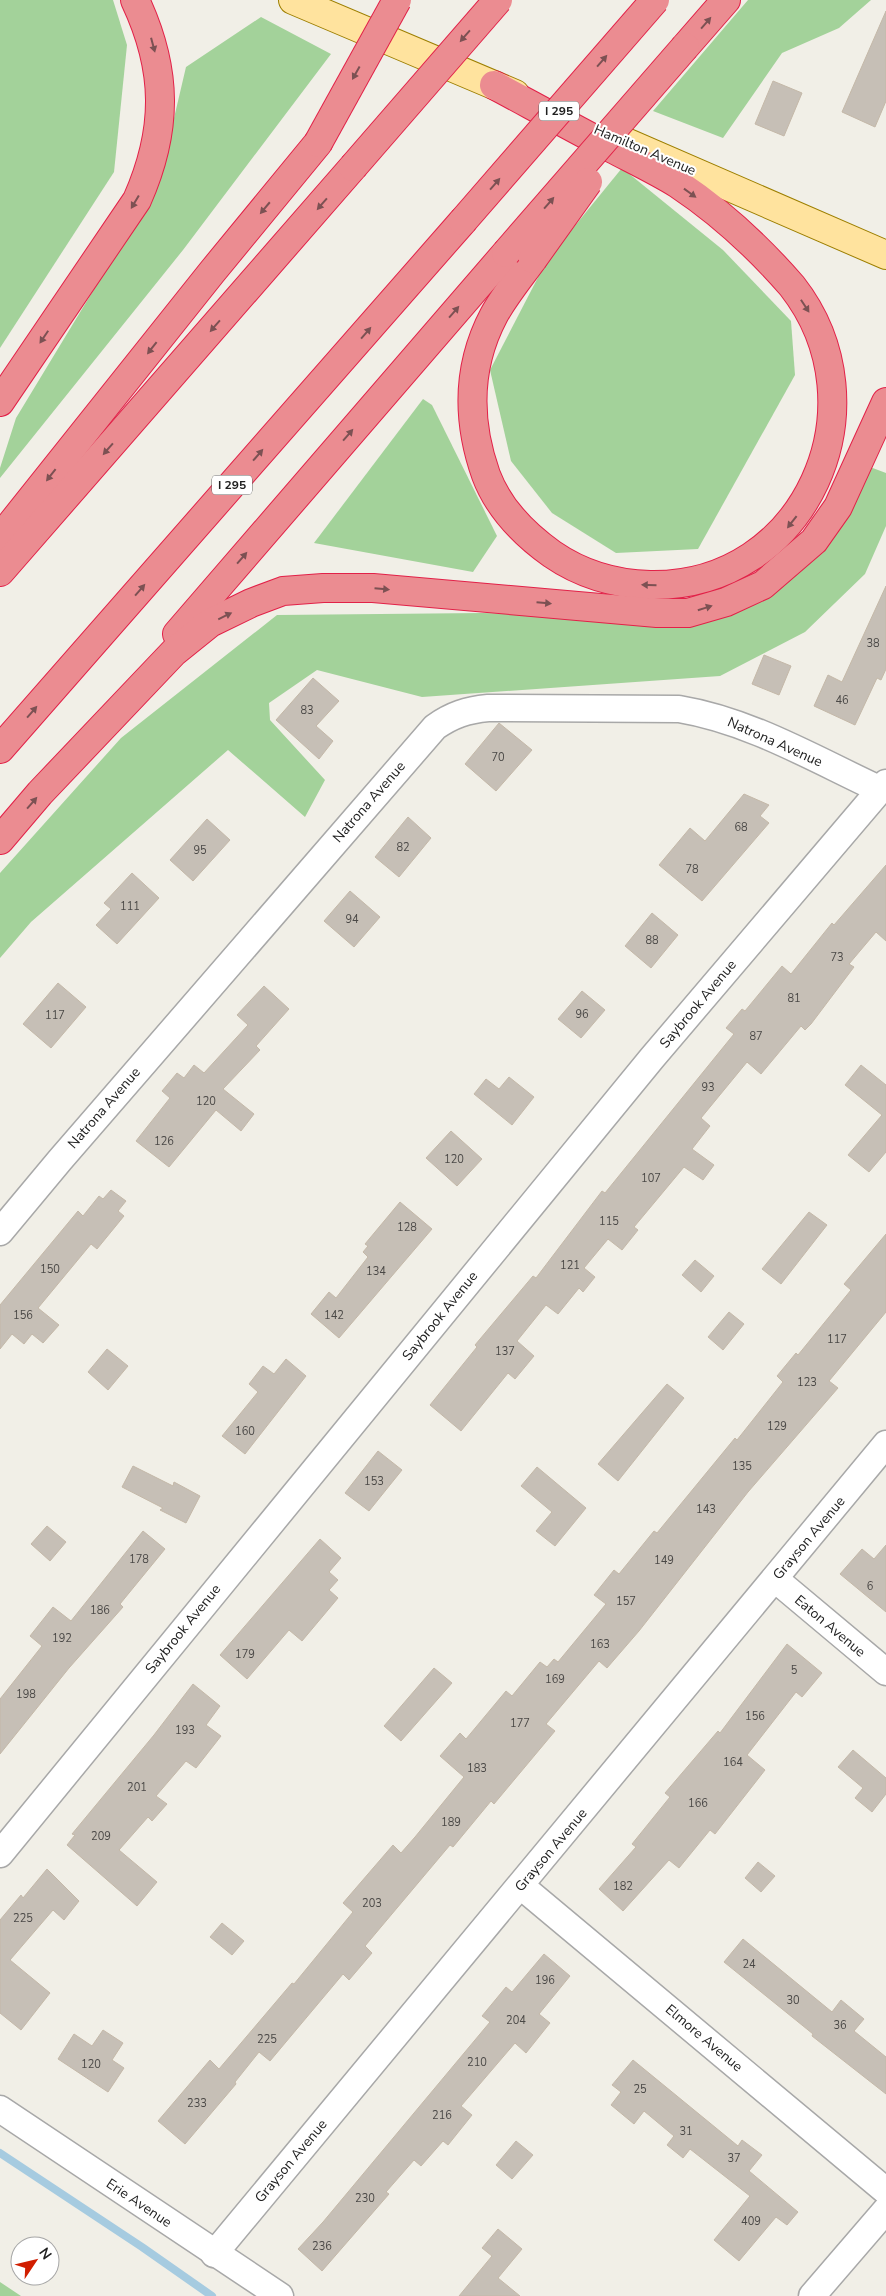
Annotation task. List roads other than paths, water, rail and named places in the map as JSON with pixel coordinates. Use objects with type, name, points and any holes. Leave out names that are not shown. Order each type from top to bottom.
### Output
[{"type":"highway","points":[[0,402],[136,200],[149,173],[158,137],[162,97],[158,64],[149,28],[135,0]]},
{"type":"highway","points":[[0,538],[212,272],[318,143],[397,0]]},
{"type":"highway","points":[[0,572],[498,0]]},
{"type":"highway","name":"I 295","points":[[0,748],[655,0]]},
{"type":"highway","points":[[76,757],[207,599],[726,0]]},
{"type":"highway","points":[[494,85],[676,183],[709,207],[756,248],[792,287],[806,306],[824,340],[832,370],[836,408],[832,439],[824,469],[808,501],[787,528],[759,553],[731,569],[698,581],[667,585],[632,584],[598,577],[566,563],[534,541],[506,511],[489,481],[477,448],[471,410],[474,372],[482,341],[496,312],[533,259],[685,47]]},
{"type":"highway","points":[[0,840],[40,793],[174,652],[210,623],[251,603],[283,591],[323,588],[373,588],[657,613],[688,613],[726,602],[763,586],[814,542],[838,507],[886,402]]},
{"type":"main road","name":"Hamilton Avenue","points":[[293,0],[886,255]]},
{"type":"street","name":"Natrona Avenue","points":[[0,1232],[434,726],[452,716],[471,709],[488,708],[679,709],[710,714],[742,725],[884,787]]},
{"type":"street","name":"Saybrook Avenue","points":[[0,1854],[652,1058],[840,834],[884,787]]},
{"type":"street","name":"Grayson Avenue","points":[[214,2254],[886,1444]]},
{"type":"street","name":"Eaton Avenue","points":[[775,1579],[886,1672]]},
{"type":"street","name":"Elmore Avenue","points":[[521,1886],[886,2190]]},
{"type":"street","name":"Erie Avenue","points":[[0,2109],[214,2254],[280,2296]]},
{"type":"street","points":[[812,2296],[886,2210]]},
{"type":"waterway","points":[[0,2153],[212,2296]]}]
